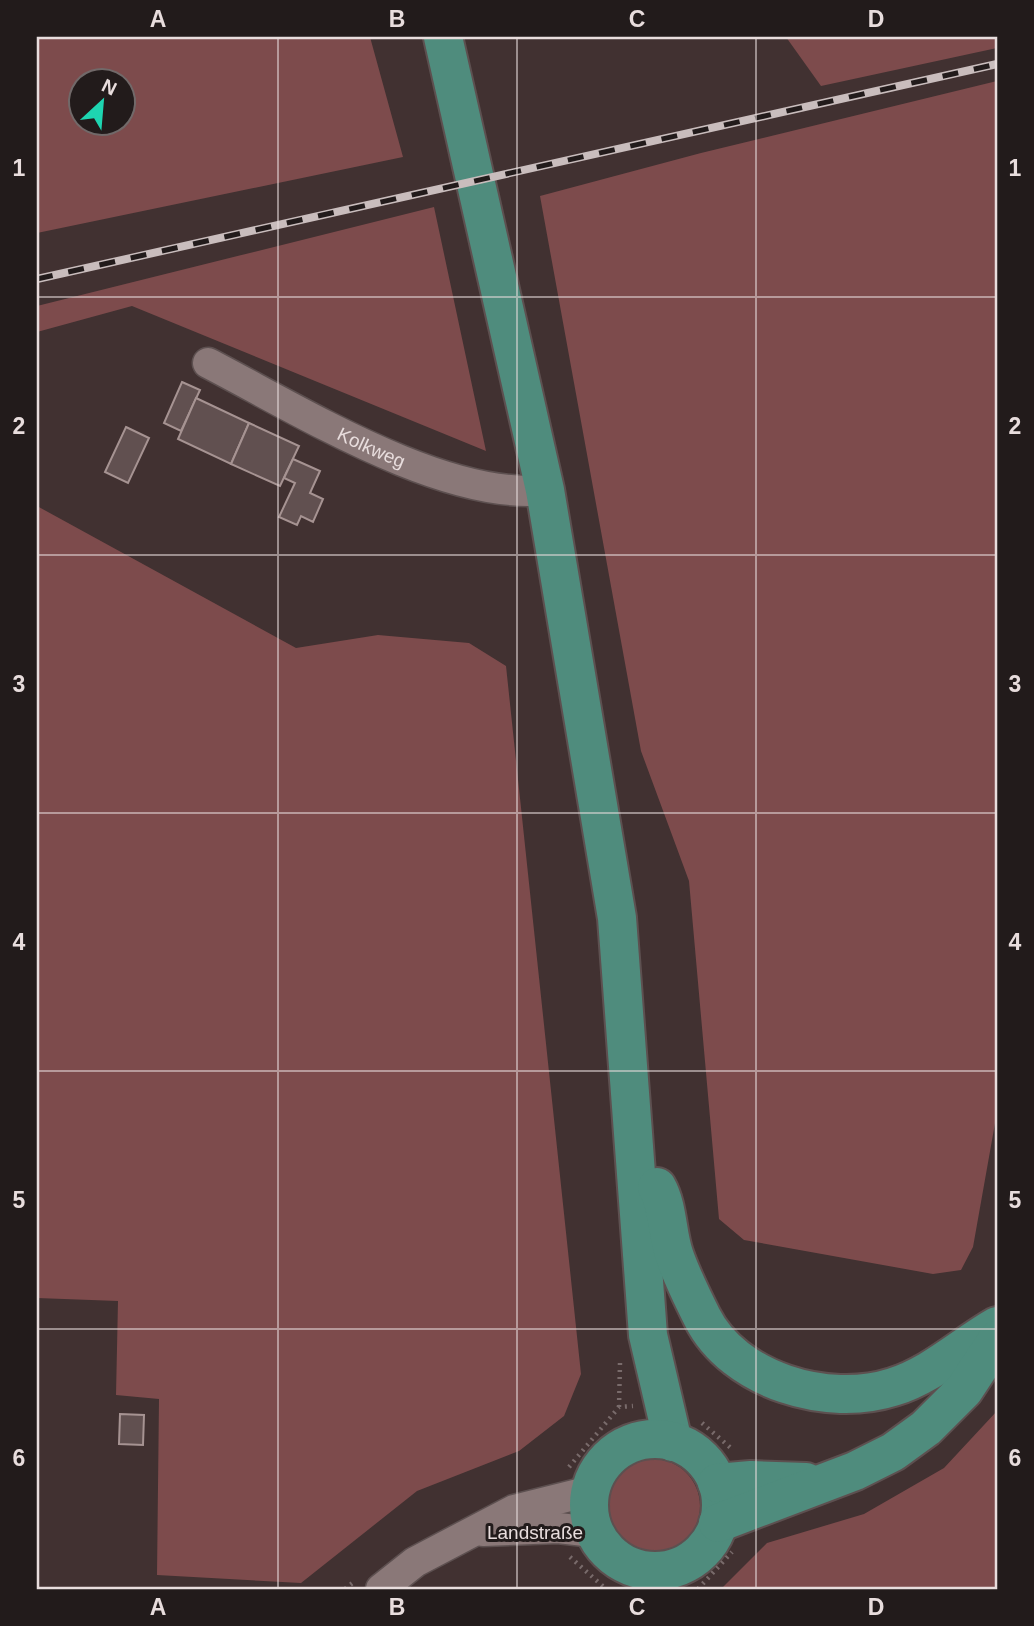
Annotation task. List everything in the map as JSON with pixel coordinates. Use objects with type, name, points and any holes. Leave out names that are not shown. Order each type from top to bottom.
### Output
[{"type":"main road","points":[[443,37],[545,490],[617,918],[637,1160],[631,1444]]},
{"type":"main road","points":[[637,1160],[659,1191],[674,1254],[704,1320],[728,1350],[761,1374],[806,1390],[846,1393],[891,1388],[938,1367],[962,1346],[997,1326]]},
{"type":"main road","points":[[718,1523],[818,1482],[855,1471],[893,1452],[926,1428],[964,1390],[997,1340]]},
{"type":"main road","points":[[634,1346],[673,1442]]},
{"type":"main road","points":[[673,1442],[692,1450],[707,1465],[717,1483],[720,1502],[718,1523],[710,1542],[674,1578],[659,1572],[639,1579],[613,1555],[580,1543],[590,1491],[605,1463],[631,1444],[673,1442]]},
{"type":"main road","points":[[717,1483],[751,1480],[818,1482]]},
{"type":"street","name":"Kolkweg","points":[[208,363],[342,432],[432,472],[480,488],[520,493],[545,490]]},
{"type":"street","name":"Landstraße","points":[[381,1589],[415,1562],[514,1510],[590,1491]]},
{"type":"street","name":"Landstraße","points":[[475,1531],[558,1528],[580,1543]]},
{"type":"path","points":[[619,1406],[634,1346]]},
{"type":"path","points":[[580,1543],[606,1589]]},
{"type":"shaded area","points":[[37,37],[370,37],[403,157],[37,233]]},
{"type":"shaded area","points":[[786,37],[997,37],[997,48],[821,86]]},
{"type":"shaded area","points":[[997,81],[997,1112],[973,1247],[961,1270],[933,1274],[744,1240],[719,1219],[689,881],[641,751],[540,196],[701,153]]},
{"type":"shaded area","points":[[434,207],[486,451],[132,306],[37,332],[37,306]]},
{"type":"shaded area","points":[[37,506],[296,648],[378,635],[469,643],[506,666],[581,1374],[564,1416],[519,1451],[417,1491],[301,1583],[157,1575],[159,1399],[116,1395],[118,1301],[37,1298]]},
{"type":"shaded area","points":[[997,1411],[997,1589],[721,1589],[767,1543],[864,1514],[944,1468]]},
{"type":"shaded area","points":[[653,1459],[671,1463],[686,1473],[696,1488],[700,1506],[696,1524],[686,1539],[671,1549],[653,1553],[635,1549],[620,1539],[610,1524],[606,1506],[610,1488],[620,1473],[635,1463]]},
{"type":"building","points":[[182,382],[200,390],[181,431],[164,423]]},
{"type":"building","points":[[196,398],[249,423],[231,464],[178,439]]},
{"type":"building","points":[[249,423],[299,446],[280,486],[231,464]]},
{"type":"building","points":[[126,427],[149,438],[128,483],[105,472]]},
{"type":"building","points":[[293,459],[320,471],[310,493],[323,499],[313,522],[301,516],[297,525],[279,517],[295,483],[284,478]]},
{"type":"building","points":[[120,1414],[144,1415],[143,1445],[119,1444]]},
{"type":"railway","points":[[37,279],[997,64]]}]
